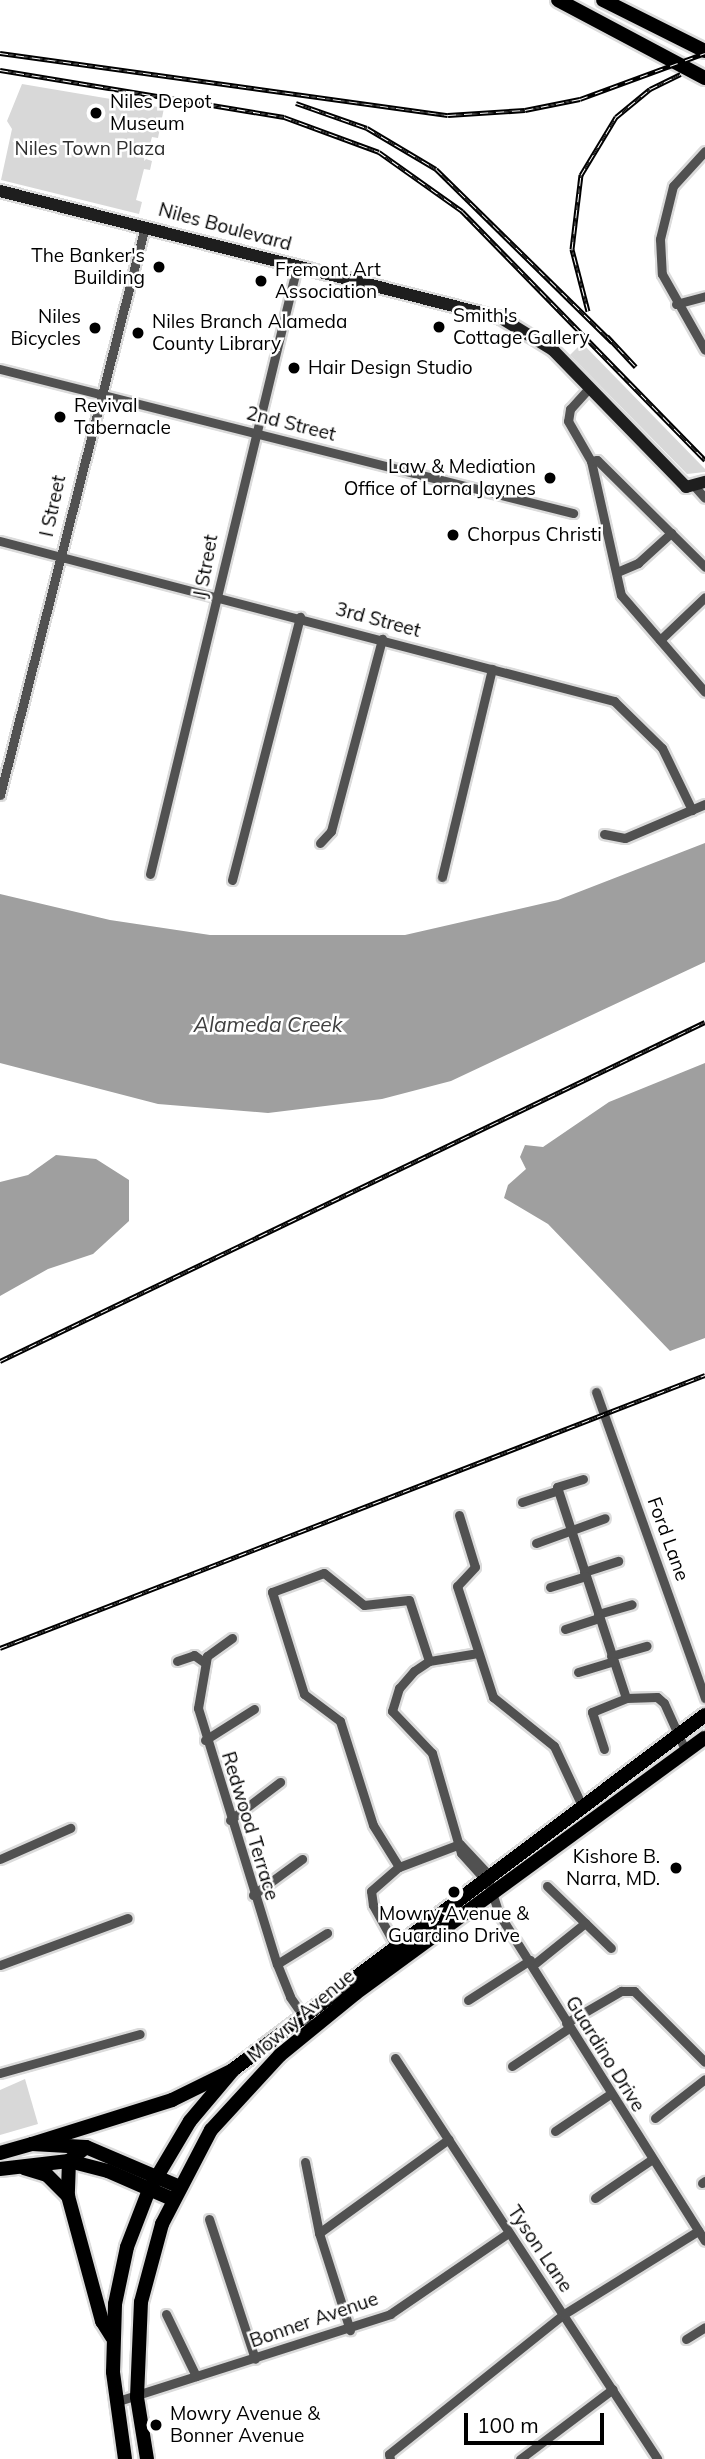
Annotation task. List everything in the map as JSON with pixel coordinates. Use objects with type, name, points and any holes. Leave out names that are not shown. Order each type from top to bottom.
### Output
[{"type":"main road","points":[[558,0],[705,78]]},
{"type":"main road","points":[[603,0],[705,51]]},
{"type":"main road","name":"Niles Boulevard","points":[[0,191],[501,318],[542,342],[590,387],[686,487],[702,489]]},
{"type":"main road","name":"Mowry Avenue","points":[[125,2459],[115,2402],[112,2337],[127,2247],[156,2175],[190,2121],[234,2069],[307,2023],[399,1953],[485,1880],[705,1715]]},
{"type":"main road","name":"Mowry Avenue","points":[[399,1953],[492,1896],[705,1738]]},
{"type":"main road","name":"Mowry Avenue","points":[[147,2459],[136,2397],[141,2302],[175,2193],[211,2130],[307,2023]]},
{"type":"main road","points":[[0,2153],[172,2100],[234,2069]]},
{"type":"main road","points":[[32,2144],[86,2147],[156,2175],[175,2193]]},
{"type":"main road","points":[[69,2161],[86,2147]]},
{"type":"main road","points":[[6,2167],[69,2161],[149,2190],[175,2193]]},
{"type":"main road","name":"Mowry Avenue","points":[[69,2161],[68,2196],[102,2321],[112,2337]]},
{"type":"main road","points":[[6,2167],[47,2175],[68,2196]]},
{"type":"street","points":[[705,150],[673,186],[664,212],[662,274],[676,304],[705,350]]},
{"type":"street","name":"I Street","points":[[0,795],[99,394],[145,226]]},
{"type":"street","name":"J Street","points":[[150,874],[297,265]]},
{"type":"street","points":[[676,304],[705,296]]},
{"type":"street","name":"2nd Street","points":[[0,369],[573,513]]},
{"type":"street","points":[[590,387],[570,409],[568,421],[591,461],[621,595],[705,692]]},
{"type":"street","points":[[591,461],[597,460],[705,567]]},
{"type":"street","points":[[617,572],[638,563],[671,533]]},
{"type":"street","name":"3rd Street","points":[[0,541],[217,595],[623,706],[662,748],[692,810]]},
{"type":"street","points":[[660,640],[705,597]]},
{"type":"street","points":[[232,880],[300,617]]},
{"type":"street","points":[[320,843],[331,831],[382,639]]},
{"type":"street","points":[[442,877],[492,669]]},
{"type":"street","points":[[604,834],[625,838],[705,804]]},
{"type":"street","name":"Ford Lane","points":[[596,1392],[705,1698]]},
{"type":"street","points":[[522,1502],[583,1479]]},
{"type":"street","points":[[557,1489],[626,1698]]},
{"type":"street","points":[[459,1515],[475,1567],[457,1586],[493,1697],[554,1746],[569,1787],[583,1808]]},
{"type":"street","points":[[536,1543],[605,1518]]},
{"type":"street","points":[[550,1587],[618,1561]]},
{"type":"street","points":[[399,1867],[373,1825],[340,1721],[304,1694],[272,1592],[324,1573],[364,1605],[409,1600],[429,1661],[478,1653]]},
{"type":"street","points":[[565,1629],[632,1604]]},
{"type":"street","points":[[177,1661],[194,1655],[205,1663],[220,1643],[232,1638]]},
{"type":"street","points":[[578,1672],[647,1646]]},
{"type":"street","name":"Guardino Drive","points":[[429,1661],[399,1688],[393,1711],[432,1753],[460,1844],[485,1880],[567,2026],[705,2241]]},
{"type":"street","name":"Redwood Terrace","points":[[205,1663],[198,1708],[205,1740],[277,1964],[307,2023]]},
{"type":"street","points":[[604,1749],[592,1712],[626,1698],[657,1697],[675,1738],[686,1752]]},
{"type":"street","points":[[205,1740],[254,1709]]},
{"type":"street","points":[[230,1820],[280,1782]]},
{"type":"street","points":[[0,1858],[70,1828]]},
{"type":"street","points":[[399,1953],[373,1905],[371,1891],[399,1867],[460,1844]]},
{"type":"street","points":[[253,1895],[302,1859]]},
{"type":"street","points":[[547,1886],[611,1948]]},
{"type":"street","points":[[0,1965],[128,1918]]},
{"type":"street","points":[[468,2000],[531,1962],[585,1923]]},
{"type":"street","points":[[277,1964],[327,1933]]},
{"type":"street","points":[[512,2066],[621,1991],[634,1991],[705,2062]]},
{"type":"street","points":[[0,2073],[140,2034]]},
{"type":"street","name":"Tyson Lane","points":[[395,2058],[507,2234],[564,2315],[657,2459]]},
{"type":"street","points":[[655,2118],[705,2079]]},
{"type":"street","points":[[555,2131],[610,2094]]},
{"type":"street","points":[[319,2232],[449,2139]]},
{"type":"street","points":[[595,2198],[651,2160]]},
{"type":"street","points":[[305,2162],[319,2232],[350,2330]]},
{"type":"street","points":[[209,2218],[255,2359]]},
{"type":"street","points":[[390,2459],[389,2454],[564,2315],[698,2231]]},
{"type":"street","name":"Bonner Avenue","points":[[115,2402],[350,2330],[390,2314],[507,2234]]},
{"type":"street","points":[[166,2315],[196,2376]]},
{"type":"street","points":[[686,2339],[705,2327]]},
{"type":"street","points":[[520,2459],[613,2389]]},
{"type":"green space","name":"Niles Town Plaza","points":[[22,84],[164,108],[158,138],[152,137],[146,159],[152,161],[150,170],[144,169],[136,200],[142,202],[139,214],[1,180],[12,129],[7,121]]},
{"type":"green space","points":[[582,343],[705,472],[687,474],[570,355]]},
{"type":"green space","points":[[25,2079],[38,2124],[0,2135],[0,2090]]},
{"type":"water","name":"Alameda Creek","points":[[705,843],[705,962],[451,1081],[382,1099],[268,1113],[158,1104],[0,1063],[0,894],[110,920],[210,935],[405,935],[558,900]]},
{"type":"water","points":[[705,1063],[705,1338],[670,1351],[548,1224],[504,1198],[508,1185],[526,1169],[520,1157],[525,1145],[543,1147],[609,1102]]},
{"type":"water","points":[[56,1155],[96,1159],[129,1180],[129,1221],[93,1254],[48,1269],[0,1296],[0,1182],[28,1175]]},
{"type":"railway","points":[[0,53],[448,115],[525,110],[580,99],[705,53]]},
{"type":"railway","points":[[0,70],[284,117],[379,152],[462,211],[705,460]]},
{"type":"railway","points":[[588,311],[572,249],[581,175],[616,117],[650,89],[681,74]]},
{"type":"railway","points":[[296,103],[367,128],[436,169],[612,342]]},
{"type":"railway","points":[[607,336],[636,367]]},
{"type":"railway","points":[[0,1361],[705,1022]]},
{"type":"railway","points":[[0,1648],[705,1375]]},
{"type":"place","name":"Niles Depot Museum","points":[[96,113]]},
{"type":"place","name":"The Banker's Building","points":[[159,267]]},
{"type":"place","name":"Fremont Art Association","points":[[261,281]]},
{"type":"place","name":"Smith's Cottage Gallery","points":[[439,327]]},
{"type":"place","name":"Niles Bicycles","points":[[95,328]]},
{"type":"place","name":"Niles Branch Alameda County Library","points":[[138,333]]},
{"type":"place","name":"Hair Design Studio","points":[[294,368]]},
{"type":"place","name":"Revival Tabernacle","points":[[60,417]]},
{"type":"place","name":"Law & Mediation Office of Lorna Jaynes","points":[[550,478]]},
{"type":"place","name":"Chorpus Christi","points":[[453,535]]},
{"type":"place","name":"Kishore B. Narra, MD.","points":[[676,1868]]},
{"type":"place","name":"Mowry Avenue & Guardino Drive","points":[[454,1892]]},
{"type":"place","name":"Mowry Avenue & Bonner Avenue","points":[[156,2425]]}]
